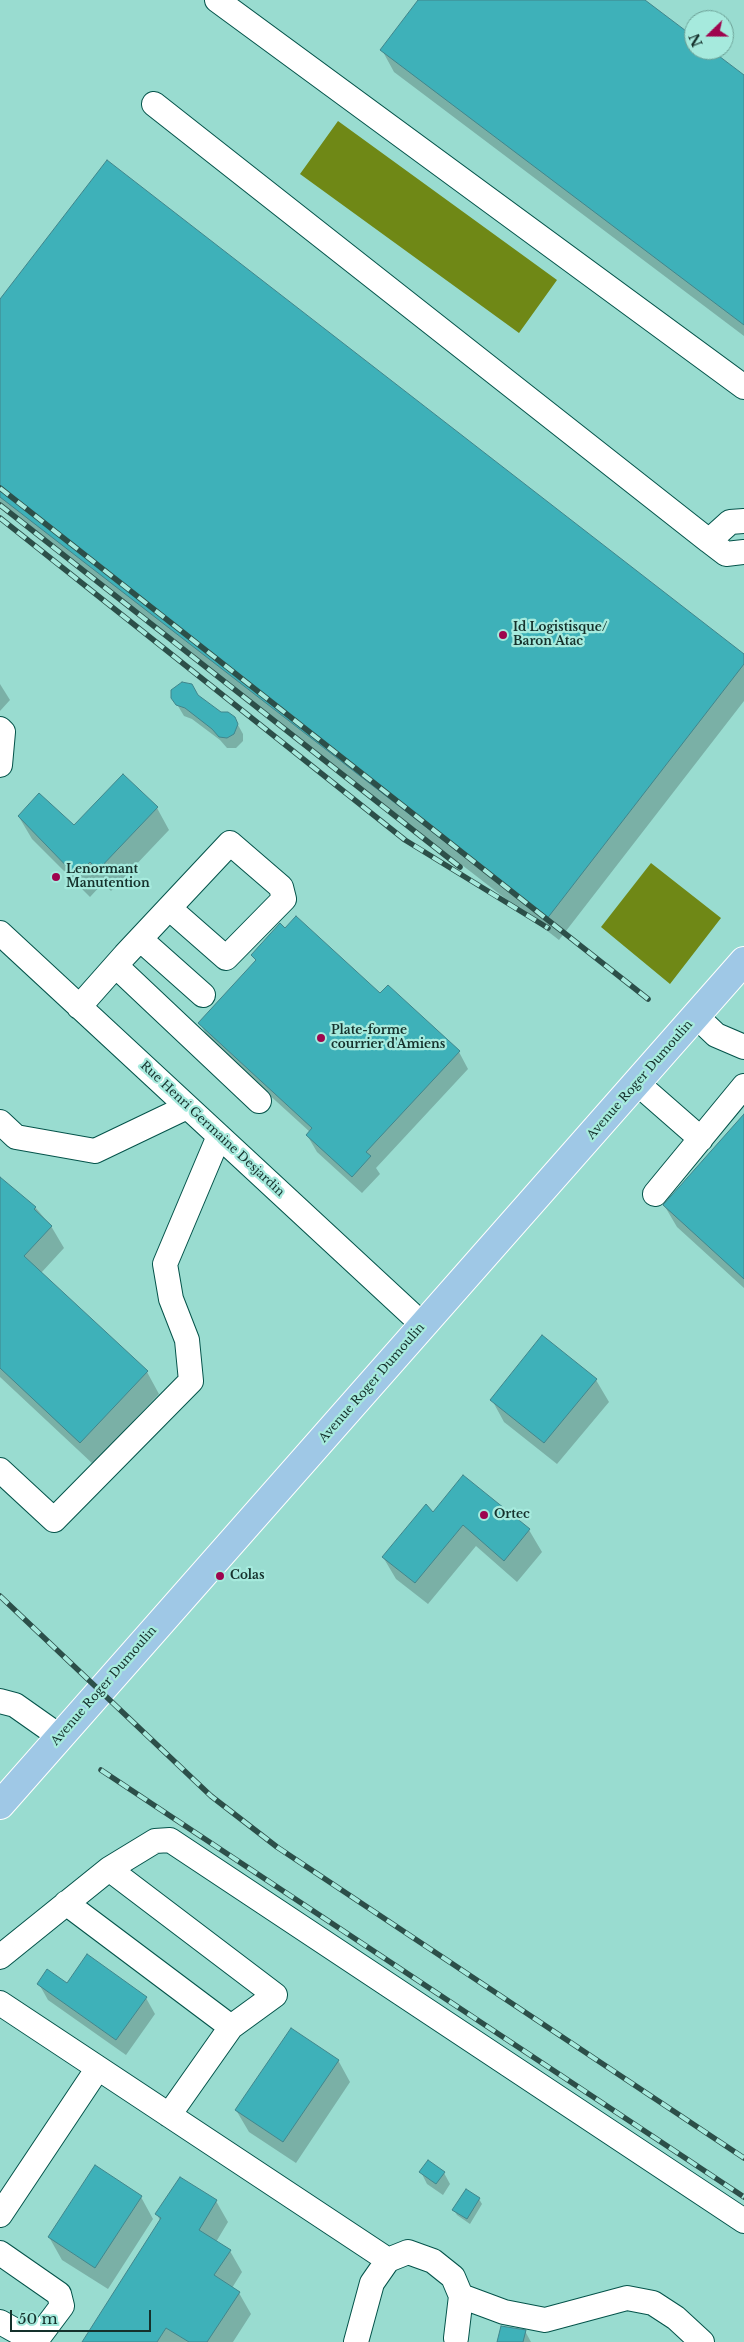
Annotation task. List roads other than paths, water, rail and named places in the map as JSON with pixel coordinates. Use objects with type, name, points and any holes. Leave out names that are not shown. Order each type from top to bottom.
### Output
[{"type":"main road","name":"Avenue Roger Dumoulin","points":[[0,1805],[744,961]]},
{"type":"street","points":[[217,0],[744,387]]},
{"type":"street","points":[[154,104],[726,554],[744,552]]},
{"type":"street","points":[[709,541],[730,522],[744,521]]},
{"type":"street","points":[[0,729],[4,732],[0,765]]},
{"type":"street","points":[[79,1007],[140,939],[169,908],[230,844],[281,887],[284,899],[226,958],[169,908]]},
{"type":"street","name":"Rue Henri Germaine Desjardin","points":[[0,933],[423,1325]]},
{"type":"street","points":[[140,939],[203,995]]},
{"type":"street","points":[[116,966],[259,1101]]},
{"type":"street","points":[[696,1016],[716,1035],[744,1047]]},
{"type":"street","points":[[637,1084],[701,1138]]},
{"type":"street","points":[[654,1194],[744,1086]]},
{"type":"street","points":[[0,1122],[16,1137],[95,1151],[187,1107]]},
{"type":"street","points":[[0,1470],[54,1520],[190,1381],[188,1340],[171,1299],[165,1264],[219,1136]]},
{"type":"street","points":[[0,1701],[15,1705],[59,1736]]},
{"type":"street","points":[[0,1957],[109,1869],[155,1841],[170,1840],[744,2220]]},
{"type":"street","points":[[109,1869],[274,1995],[231,2027],[169,2115]]},
{"type":"street","points":[[66,1903],[231,2027]]},
{"type":"street","points":[[0,2003],[388,2260]]},
{"type":"street","points":[[0,2215],[98,2068]]},
{"type":"street","points":[[356,2342],[372,2283],[388,2260],[408,2252],[433,2260],[453,2277],[461,2296],[456,2338]]},
{"type":"street","points":[[0,2254],[59,2294],[62,2306],[41,2334],[27,2337],[0,2322]]},
{"type":"street","points":[[461,2296],[504,2312],[545,2320],[627,2298],[653,2303],[676,2318],[702,2342]]},
{"type":"railway","points":[[0,488],[648,999]]},
{"type":"railway","points":[[0,505],[460,867]]},
{"type":"railway","points":[[0,518],[405,840],[548,928]]},
{"type":"railway","points":[[0,1596],[211,1796],[277,1847],[744,2158]]},
{"type":"railway","points":[[101,1770],[744,2197]]},
{"type":"place","name":"Id Logistisque/ Baron Atac","points":[[503,635]]},
{"type":"place","name":"Lenormant Manutention","points":[[56,877]]},
{"type":"place","name":"Plate-forme courrier d'Amiens","points":[[321,1038]]},
{"type":"place","name":"Ortec","points":[[484,1515]]},
{"type":"place","name":"Colas","points":[[220,1576]]}]
